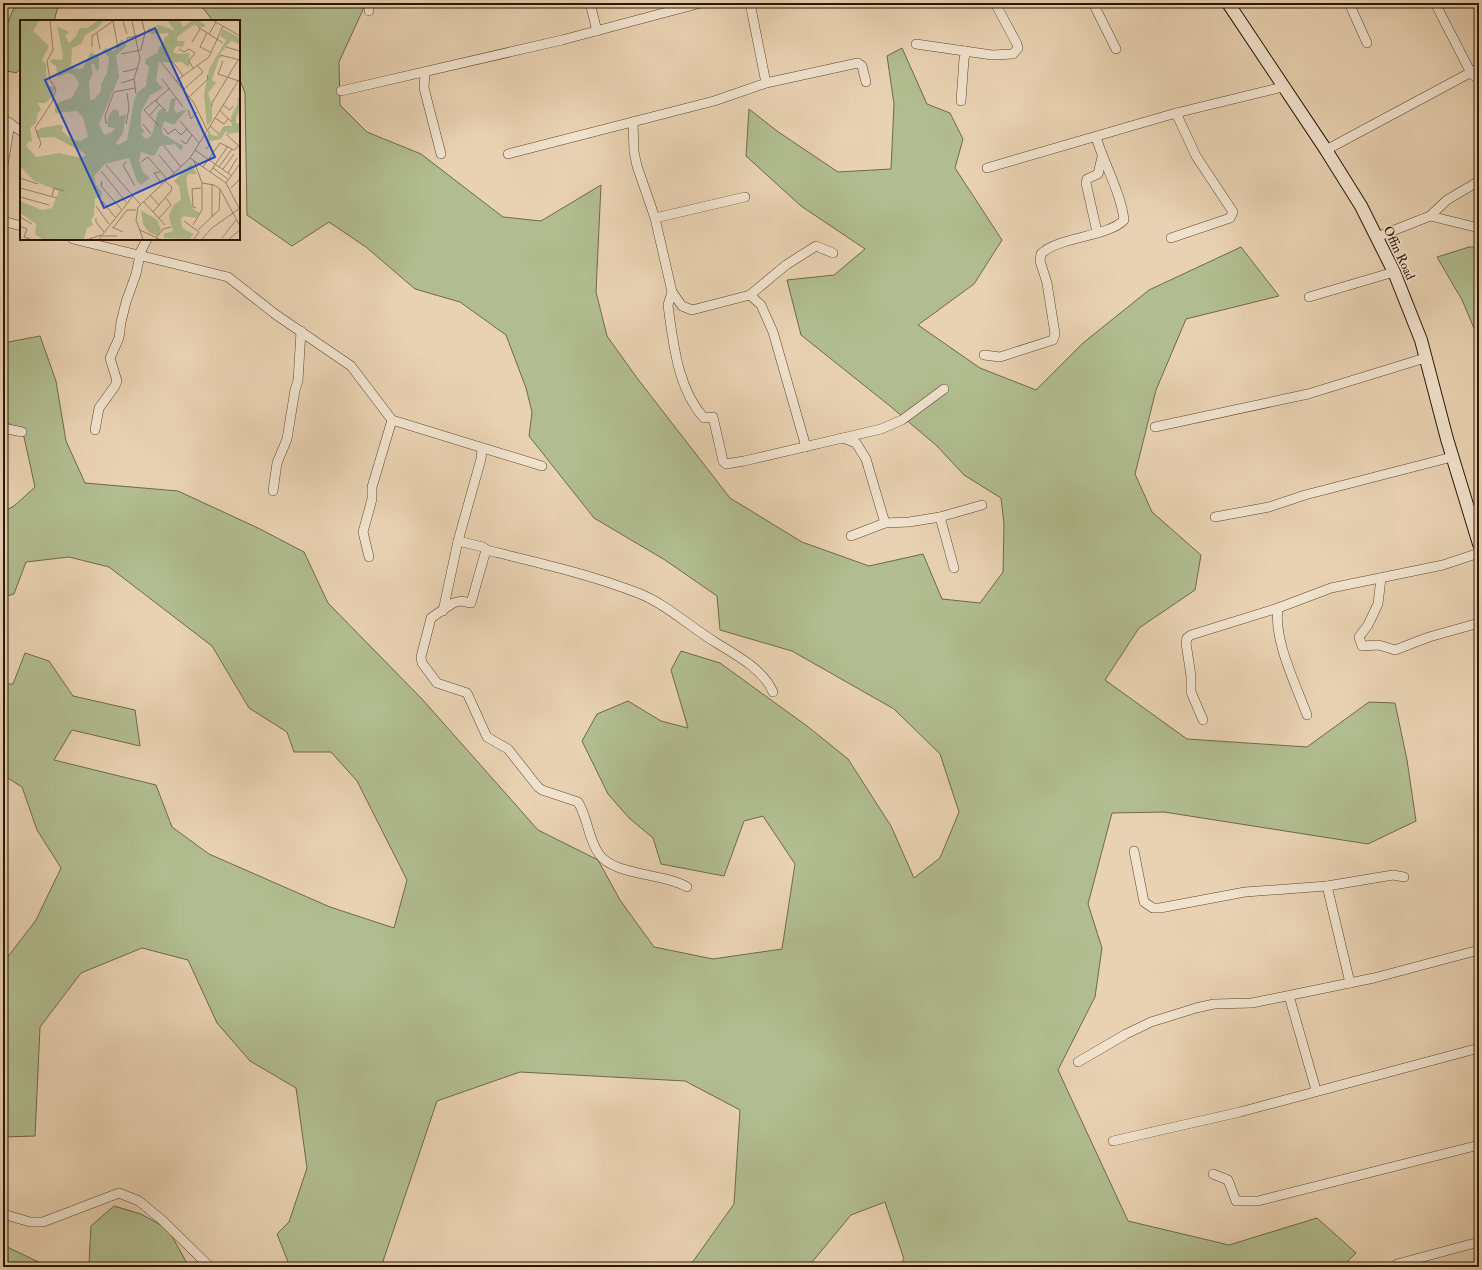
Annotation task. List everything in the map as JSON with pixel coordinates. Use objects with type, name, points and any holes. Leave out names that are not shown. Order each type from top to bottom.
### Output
[{"type":"street","points":[[590,3],[597,31]]},
{"type":"street","points":[[341,91],[597,31],[701,3]]},
{"type":"street","points":[[750,3],[766,83]]},
{"type":"street","points":[[916,44],[992,55],[1013,54],[1016,52],[1017,44],[995,3]]},
{"type":"street","points":[[1093,3],[1116,49]]},
{"type":"street","name":"Offin Road","points":[[1228,3],[1326,150],[1377,237],[1394,272],[1421,340],[1452,457],[1479,544]]},
{"type":"street","points":[[1349,3],[1367,43]]},
{"type":"street","points":[[1435,3],[1475,70],[1479,80]]},
{"type":"street","points":[[961,101],[966,51]]},
{"type":"street","points":[[508,154],[714,101],[766,83],[858,64],[862,66],[866,82]]},
{"type":"street","points":[[1326,150],[1475,70]]},
{"type":"street","points":[[425,72],[424,88],[441,154]]},
{"type":"street","points":[[987,168],[1096,138],[1176,113],[1283,87]]},
{"type":"street","points":[[1171,238],[1230,218],[1234,212],[1196,156],[1176,113]]},
{"type":"street","points":[[3,166],[6,121],[20,130]]},
{"type":"street","points":[[633,122],[634,152],[637,166],[655,218],[672,292],[682,306],[692,310],[750,295],[777,272],[816,246],[833,253]]},
{"type":"street","points":[[984,355],[1000,357],[1053,340],[1055,334],[1047,283],[1040,261],[1041,254],[1054,246],[1097,232],[1124,220],[1110,175],[1096,138]]},
{"type":"street","points":[[1097,232],[1086,183],[1088,179],[1098,174],[1102,157]]},
{"type":"street","points":[[1377,237],[1430,216],[1447,200],[1479,181]]},
{"type":"street","points":[[655,218],[745,197]]},
{"type":"street","points":[[1430,216],[1479,228]]},
{"type":"street","points":[[3,222],[20,226]]},
{"type":"street","points":[[77,240],[228,277],[351,366],[392,420],[482,449],[542,466]]},
{"type":"street","points":[[95,430],[102,402],[115,386],[117,381],[110,358],[119,338],[121,322],[140,256],[147,240]]},
{"type":"street","points":[[1309,297],[1394,272]]},
{"type":"street","points":[[672,292],[668,305],[679,367],[687,392],[694,407],[704,418],[713,417],[723,461],[726,464],[881,430],[902,420],[944,389]]},
{"type":"street","points":[[750,295],[761,305],[773,332],[806,447]]},
{"type":"street","points":[[273,491],[277,463],[287,439],[292,402],[298,381],[301,331]]},
{"type":"street","points":[[1156,427],[1308,394],[1426,358]]},
{"type":"street","points":[[369,557],[363,532],[372,498],[372,487],[392,420]]},
{"type":"street","points":[[3,428],[22,432]]},
{"type":"street","points":[[843,438],[856,443],[866,459],[886,523]]},
{"type":"street","points":[[443,611],[458,541],[481,459],[482,449]]},
{"type":"street","points":[[1215,517],[1269,507],[1304,495],[1452,457]]},
{"type":"street","points":[[851,536],[886,523],[909,522],[940,517],[982,505]]},
{"type":"street","points":[[940,517],[954,568]]},
{"type":"street","points":[[458,541],[483,547],[486,550],[559,568],[639,593],[673,613],[713,641],[743,658],[768,680],[773,692]]},
{"type":"street","points":[[486,550],[471,603],[462,601],[453,603],[431,618],[421,657],[422,663],[437,683],[467,693],[487,737],[508,749],[542,790],[578,802],[594,845],[599,854],[606,861],[643,874],[674,881],[687,887]]},
{"type":"street","points":[[1203,720],[1191,692],[1191,676],[1186,644],[1191,635],[1233,620],[1278,608],[1331,588],[1443,565],[1479,553]]},
{"type":"street","points":[[1381,578],[1378,604],[1368,625],[1359,637],[1362,646],[1379,645],[1395,650],[1429,637],[1479,623]]},
{"type":"street","points":[[1278,608],[1277,625],[1285,658],[1307,715]]},
{"type":"street","points":[[1134,851],[1144,902],[1153,908],[1245,892],[1327,886],[1393,876],[1404,877]]},
{"type":"street","points":[[1327,886],[1350,983]]},
{"type":"street","points":[[1078,1062],[1126,1034],[1178,1013],[1214,1004],[1252,1003],[1289,996],[1350,983],[1479,950]]},
{"type":"street","points":[[1289,996],[1316,1090]]},
{"type":"street","points":[[1113,1141],[1240,1112],[1316,1090],[1479,1048]]},
{"type":"street","points":[[1213,1174],[1228,1180],[1236,1201],[1258,1201],[1479,1145]]},
{"type":"street","points":[[3,1214],[30,1222],[43,1222],[119,1194],[139,1201],[162,1220],[210,1267]]},
{"type":"street","points":[[1397,1264],[1479,1242]]},
{"type":"green space","points":[[16,3],[59,3],[54,20],[20,20],[20,69],[16,73],[3,70],[3,34]]},
{"type":"green space","points":[[199,3],[366,3],[339,62],[340,105],[367,132],[421,154],[503,217],[541,221],[601,185],[596,292],[607,336],[637,378],[730,498],[802,542],[869,566],[923,554],[942,599],[980,603],[1003,572],[1004,524],[1001,498],[964,475],[937,446],[890,406],[801,335],[787,280],[834,275],[865,249],[801,206],[746,156],[749,109],[777,131],[838,172],[891,169],[894,104],[887,56],[902,48],[927,104],[950,113],[963,139],[955,168],[1002,240],[974,284],[918,325],[980,368],[1036,390],[1083,343],[1149,290],[1241,247],[1279,296],[1186,319],[1156,390],[1135,474],[1152,512],[1201,555],[1195,590],[1139,628],[1105,680],[1187,739],[1307,747],[1369,702],[1395,703],[1407,760],[1416,821],[1368,844],[1164,812],[1112,813],[1088,904],[1102,948],[1095,997],[1058,1070],[1128,1221],[1229,1245],[1317,1218],[1356,1253],[1342,1267],[899,1267],[904,1259],[885,1202],[851,1215],[808,1267],[689,1267],[734,1204],[740,1110],[685,1081],[520,1072],[437,1101],[381,1267],[290,1267],[277,1234],[289,1222],[307,1168],[296,1088],[250,1061],[217,1023],[188,960],[142,948],[81,973],[40,1027],[35,1136],[3,1137],[3,963],[36,920],[61,868],[37,830],[22,787],[3,775],[3,684],[13,684],[25,653],[49,661],[73,696],[135,710],[140,746],[72,730],[54,760],[156,785],[172,827],[209,854],[330,907],[394,928],[407,880],[357,781],[331,752],[294,752],[287,732],[249,708],[212,646],[109,567],[69,557],[26,562],[14,594],[3,597],[3,512],[14,506],[35,487],[24,437],[3,418],[3,343],[40,336],[56,381],[66,441],[85,483],[178,491],[258,528],[304,552],[328,603],[422,699],[538,830],[598,860],[620,900],[654,947],[713,959],[782,949],[795,864],[763,816],[744,821],[724,876],[661,864],[653,838],[629,818],[608,794],[582,741],[597,714],[628,701],[661,721],[688,728],[671,670],[681,651],[720,663],[807,726],[848,759],[891,826],[914,878],[940,858],[959,812],[940,754],[894,709],[792,651],[720,630],[717,596],[665,560],[594,518],[529,436],[532,412],[526,388],[506,335],[460,302],[415,289],[366,247],[329,222],[292,246],[247,215],[245,93],[240,80],[240,20],[212,20]]},
{"type":"green space","points":[[1469,247],[1479,247],[1479,340],[1462,300],[1437,257]]},
{"type":"green space","points":[[114,1206],[141,1214],[168,1229],[189,1267],[85,1267],[89,1264],[91,1226]]},
{"type":"green space","points":[[3,1245],[49,1267],[3,1267]]}]
